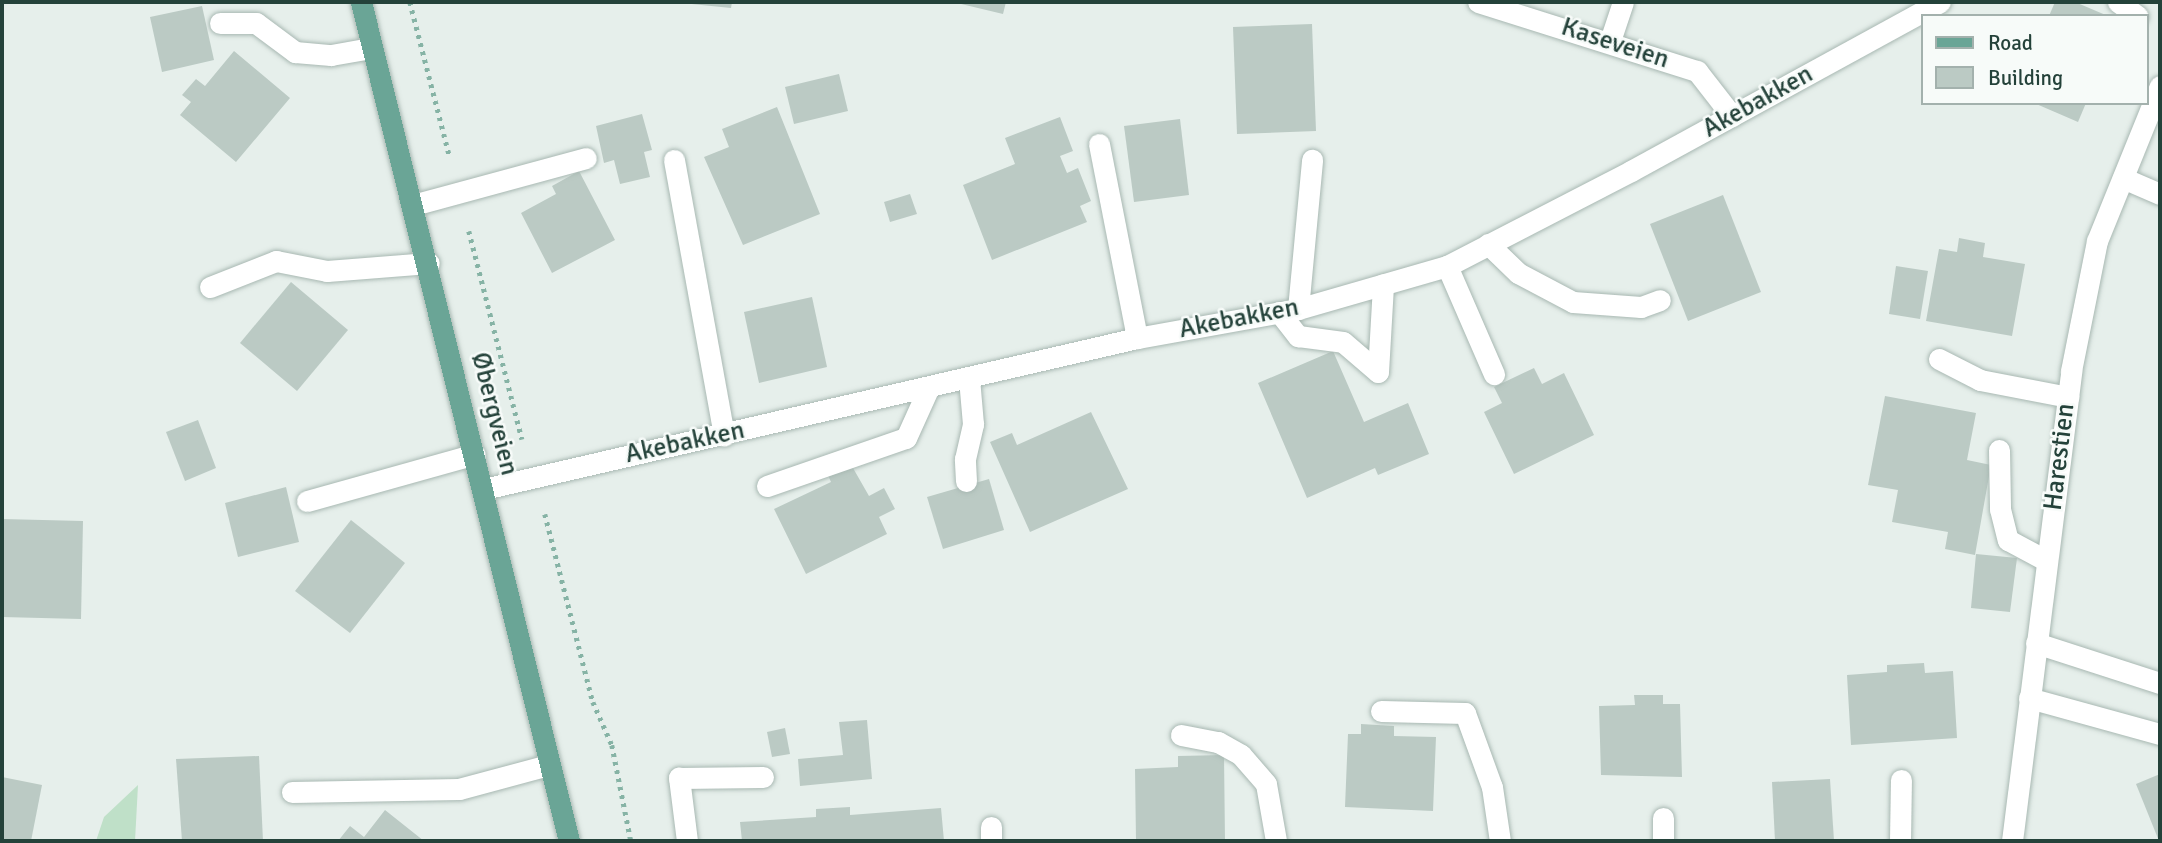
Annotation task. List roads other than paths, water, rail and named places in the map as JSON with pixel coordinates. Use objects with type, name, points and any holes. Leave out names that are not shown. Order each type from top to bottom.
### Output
[{"type":"main road","name":"Øbergveien","points":[[361,2],[429,263],[548,765],[569,841]]},
{"type":"street","name":"Kaseveien","points":[[1478,2],[1610,41],[1697,71],[1732,116]]},
{"type":"street","points":[[1610,41],[1623,2]]},
{"type":"street","name":"Akebakken","points":[[484,489],[1138,338],[1288,310],[1447,266],[1732,116],[1940,2]]},
{"type":"street","points":[[2118,2],[2134,14]]},
{"type":"street","points":[[220,23],[256,23],[295,52],[331,55],[372,48]]},
{"type":"street","name":"Harestien","points":[[2012,841],[2068,397],[2097,241],[2160,86]]},
{"type":"street","points":[[1099,144],[1138,338]]},
{"type":"street","points":[[413,205],[586,159]]},
{"type":"street","points":[[674,160],[724,435]]},
{"type":"street","points":[[1312,160],[1288,310],[1298,336],[1343,342],[1378,372],[1383,284]]},
{"type":"street","points":[[2123,178],[2160,194]]},
{"type":"street","points":[[1488,244],[1518,273],[1573,302],[1641,307],[1660,300]]},
{"type":"street","points":[[210,286],[276,261],[327,271],[429,263]]},
{"type":"street","points":[[1447,266],[1494,374]]},
{"type":"street","points":[[1939,359],[1980,380],[2068,397]]},
{"type":"street","points":[[966,481],[965,459],[973,424],[969,378]]},
{"type":"street","points":[[767,486],[906,438],[929,387]]},
{"type":"street","points":[[1999,450],[2000,509],[2008,540],[2047,561]]},
{"type":"street","points":[[307,501],[475,454]]},
{"type":"street","points":[[2036,643],[2160,683]]},
{"type":"street","points":[[2029,698],[2160,734]]},
{"type":"street","points":[[1381,710],[1465,713],[1492,787],[1500,841]]},
{"type":"street","points":[[1181,735],[1218,742],[1241,755],[1266,784],[1276,841]]},
{"type":"street","points":[[292,792],[459,789],[548,765]]},
{"type":"street","points":[[687,841],[679,778],[763,777]]},
{"type":"street","points":[[1900,841],[1902,779]]},
{"type":"street","points":[[1663,818],[1663,841]]}]
